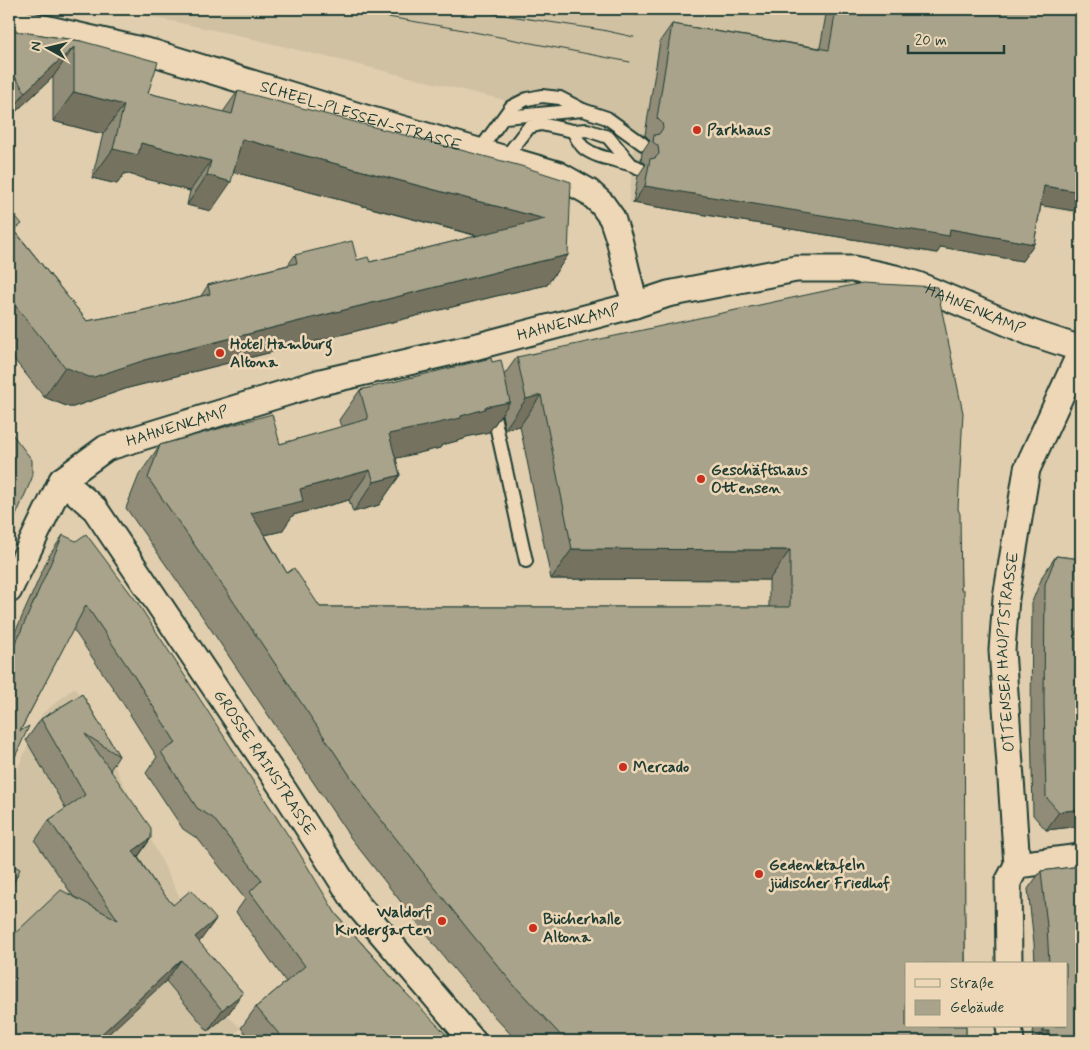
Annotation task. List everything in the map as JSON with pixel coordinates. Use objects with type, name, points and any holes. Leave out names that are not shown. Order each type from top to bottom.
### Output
[{"type":"street","name":"SCHEEL-PLESSEN-STRASSE","points":[[9,20],[154,52],[362,117],[557,174],[589,192],[602,204],[612,218],[620,239],[634,305]]},
{"type":"street","name":"HAHNENKAMP","points":[[62,480],[106,448],[321,382],[479,350],[668,294],[778,272],[815,268],[853,270],[895,278],[918,285],[1029,332],[1081,350]]},
{"type":"street","name":"OTTENSER HAUPTSTRASSE","points":[[1009,962],[1008,882],[1017,865],[1002,650],[1006,598],[1027,469],[1081,350]]},
{"type":"street","points":[[9,590],[62,480]]},
{"type":"street","name":"GROSSE RAINSTRASSE","points":[[62,480],[95,509],[274,776],[356,903],[473,1041]]},
{"type":"street","points":[[1017,865],[1081,857]]},
{"type":"street","points":[[1009,1028],[1011,1041]]},
{"type":"lane","points":[[479,151],[511,107],[526,99],[542,96],[560,98],[583,110],[607,118],[643,144]]},
{"type":"lane","points":[[505,158],[528,127],[541,124],[573,131],[587,130],[608,137],[634,166],[597,155],[582,147],[573,131]]},
{"type":"lane","points":[[489,393],[526,561]]},
{"type":"shaded area","points":[[114,9],[1081,9],[1081,214],[949,192],[938,255],[629,202],[635,132],[237,35]]},
{"type":"shaded area","points":[[75,687],[201,940],[180,958],[230,1018],[241,1028],[228,1041],[9,1041],[9,788],[42,714]]},
{"type":"building","points":[[836,9],[1081,9],[1081,192],[1044,186],[1034,244],[950,229],[949,236],[645,186],[650,159],[655,158],[659,154],[658,146],[653,142],[654,135],[659,134],[663,128],[662,123],[657,118],[672,24],[829,50]]},
{"type":"building","points":[[9,30],[81,41],[158,62],[148,93],[232,114],[238,91],[521,166],[571,182],[568,255],[148,359],[89,377],[65,367],[9,298],[9,208],[22,224],[14,230],[87,321],[136,312],[210,294],[208,285],[297,263],[295,255],[352,241],[357,260],[368,257],[370,262],[545,219],[242,139],[231,182],[207,175],[211,161],[141,143],[138,155],[113,149],[124,105],[74,92],[74,47],[25,92],[16,78],[9,76]]},
{"type":"building","points":[[862,283],[937,287],[963,413],[958,509],[960,514],[961,590],[964,590],[965,962],[905,962],[905,1028],[966,1028],[966,1041],[566,1041],[512,983],[371,807],[148,478],[160,445],[272,414],[280,444],[368,419],[360,390],[491,358],[492,362],[501,360],[510,402],[485,407],[485,409],[461,416],[461,418],[389,434],[400,475],[374,482],[370,470],[300,489],[303,501],[251,513],[287,573],[294,568],[320,607],[790,607],[790,550],[572,549],[541,395],[526,399],[517,357]]},
{"type":"building","points":[[9,430],[32,460],[32,478],[9,532]]},
{"type":"building","points":[[86,534],[137,602],[295,846],[336,914],[400,987],[449,1037],[448,1041],[285,1041],[256,1007],[305,966],[250,892],[262,880],[213,818],[197,808],[161,752],[176,743],[86,605],[20,731],[29,726],[9,770],[9,658],[63,535],[76,541]]},
{"type":"building","points":[[1056,556],[1081,559],[1081,809],[1059,812],[1046,797],[1044,703],[1045,584]]},
{"type":"building","points":[[82,694],[119,756],[85,734],[151,828],[151,838],[133,851],[154,882],[173,905],[191,890],[216,919],[195,937],[243,993],[222,1010],[181,960],[94,1041],[9,1041],[9,939],[61,890],[118,920],[49,820],[85,795],[41,719]]},
{"type":"building","points":[[9,863],[20,869],[9,893]]},
{"type":"building","points":[[1081,866],[1081,1041],[1048,1041],[1049,1031],[1043,1031],[1044,1028],[1068,1028],[1068,962],[1049,962],[1041,871]]},
{"type":"tram line","points":[[341,9],[630,62]]},
{"type":"tram line","points":[[464,9],[602,30],[634,37]]},
{"type":"tram line","points":[[597,9],[637,15]]},
{"type":"place","name":"Parkhaus","points":[[697,130]]},
{"type":"place","name":"Hotel Hamburg Altona","points":[[220,353]]},
{"type":"place","name":"Geschäftshaus Ottensen","points":[[701,479]]},
{"type":"place","name":"Mercado","points":[[623,767]]},
{"type":"place","name":"Gedenktafeln jüdischer Friedhof","points":[[759,874]]},
{"type":"place","name":"Waldorf Kindergarten","points":[[442,921]]},
{"type":"place","name":"Bücherhalle Altona","points":[[533,928]]}]
